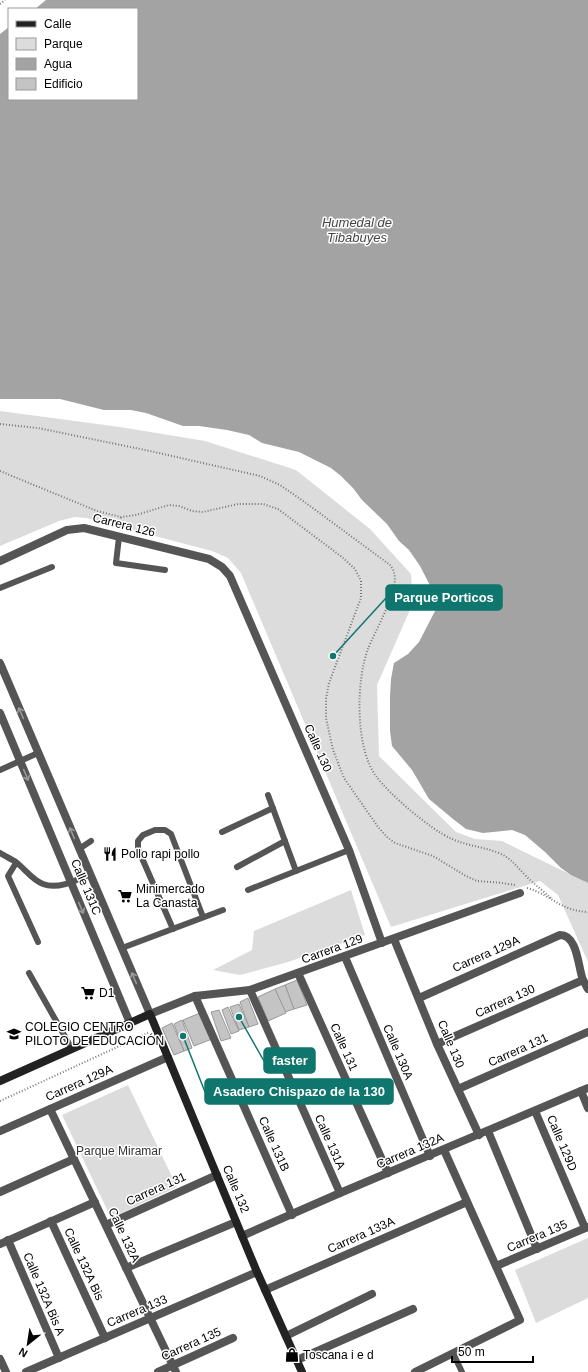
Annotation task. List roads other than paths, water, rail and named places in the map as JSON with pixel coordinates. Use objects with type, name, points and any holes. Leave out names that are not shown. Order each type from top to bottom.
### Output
[{"type":"street","name":"Carrera 126","points":[[0,561],[67,530],[84,528],[209,559],[222,566]]},
{"type":"street","name":"Calle 130","points":[[222,566],[230,576],[350,850],[382,943]]},
{"type":"street","name":"Calle 131C","points":[[0,663],[150,1014]]},
{"type":"street","name":"Calle 131C","points":[[0,713],[130,1023]]},
{"type":"street","name":"Carrera 129","points":[[150,1014],[195,996],[250,990],[298,974],[394,939],[522,889]]},
{"type":"street","name":"Carrera 129A","points":[[419,998],[554,937],[564,935],[572,942],[576,951],[583,980]]},
{"type":"street","name":"Calle 130","points":[[394,939],[437,1044],[479,1135]]},
{"type":"street","name":"Calle 130A","points":[[345,957],[430,1156]]},
{"type":"street","name":"Calle 131","points":[[298,974],[388,1173]]},
{"type":"street","points":[[583,980],[588,989]]},
{"type":"street","name":"Carrera 130","points":[[437,1044],[583,980]]},
{"type":"street","name":"Calle 131A","points":[[250,990],[340,1193]]},
{"type":"street","name":"Calle 131B","points":[[195,996],[292,1215]]},
{"type":"street","points":[[0,1081],[150,1014]]},
{"type":"street","name":"Calle 132","points":[[150,1014],[257,1272],[302,1372]]},
{"type":"street","name":"Carrera 131","points":[[458,1089],[588,1032]]},
{"type":"street","name":"Carrera 129A","points":[[0,1131],[168,1057]]},
{"type":"street","points":[[584,1090],[588,1108]]},
{"type":"street","name":"Carrera 132A","points":[[242,1236],[584,1090]]},
{"type":"street","name":"Calle 132A","points":[[50,1109],[174,1369]]},
{"type":"street","name":"Calle 129D","points":[[535,1111],[587,1227]]},
{"type":"street","points":[[488,1131],[537,1249]]},
{"type":"street","points":[[415,1372],[520,1320],[444,1150]]},
{"type":"street","points":[[0,1192],[74,1159]]},
{"type":"street","name":"Carrera 131","points":[[106,1225],[217,1175]]},
{"type":"street","points":[[0,1244],[95,1202]]},
{"type":"street","name":"Carrera 133A","points":[[265,1290],[467,1202]]},
{"type":"street","name":"Calle 132A Bis","points":[[51,1221],[105,1338]]},
{"type":"street","points":[[126,1268],[236,1222]]},
{"type":"street","name":"Carrera 135","points":[[496,1266],[587,1227]]},
{"type":"street","name":"Calle 132A Bis A","points":[[8,1240],[59,1358]]},
{"type":"street","name":"Carrera 133","points":[[26,1372],[257,1272]]},
{"type":"street","points":[[286,1336],[372,1294]]},
{"type":"street","points":[[297,1360],[413,1309]]},
{"type":"street","name":"Carrera 135","points":[[158,1372],[174,1369],[233,1338]]},
{"type":"street","points":[[0,1359],[6,1372]]},
{"type":"lane","points":[[119,537],[116,563],[165,570]]},
{"type":"lane","points":[[0,588],[52,567]]},
{"type":"lane","points":[[0,770],[38,753]]},
{"type":"lane","points":[[268,795],[296,871]]},
{"type":"lane","points":[[222,832],[273,808]]},
{"type":"lane","points":[[173,929],[138,850],[138,841],[143,835],[156,830],[165,830],[171,834],[203,917]]},
{"type":"lane","points":[[79,849],[91,841]]},
{"type":"lane","points":[[237,867],[285,841]]},
{"type":"lane","points":[[248,890],[350,850]]},
{"type":"lane","points":[[0,853],[44,884],[53,885],[71,883],[90,874]]},
{"type":"lane","points":[[16,863],[8,876],[38,942]]},
{"type":"lane","points":[[122,948],[222,910]]},
{"type":"lane","points":[[29,973],[72,1048]]},
{"type":"lane","points":[[453,1353],[462,1372]]},
{"type":"water","name":"Humedal de Tibabuyes","points":[[46,0],[588,0],[588,883],[571,875],[561,868],[525,835],[512,830],[483,833],[466,829],[429,799],[412,770],[392,746],[390,731],[390,696],[394,663],[408,654],[419,642],[435,611],[435,595],[420,566],[409,550],[399,541],[387,524],[362,500],[341,476],[331,468],[299,452],[262,443],[249,435],[227,430],[199,426],[183,426],[146,413],[131,410],[104,410],[60,399],[0,399],[0,34],[8,28],[8,100],[138,100],[138,8],[36,8]]},
{"type":"place","name":"Parque Porticos","points":[[333,656]]},
{"type":"place","name":"Pollo rapi pollo","points":[[110,854]]},
{"type":"place","name":"Minimercado La Canasta","points":[[125,896]]},
{"type":"place","name":"D1","points":[[88,993]]},
{"type":"place","name":"faster","points":[[239,1017]]},
{"type":"place","name":"COLEGIO CENTRO PILOTO DE EDUCACIÓN","points":[[14,1034]]},
{"type":"place","name":"Asadero Chispazo de la 130","points":[[183,1036]]},
{"type":"place","name":"Toscana i e d","points":[[292,1355]]},
{"type":"park label","name":"Parque Miramar","points":[[119,1151]]}]
